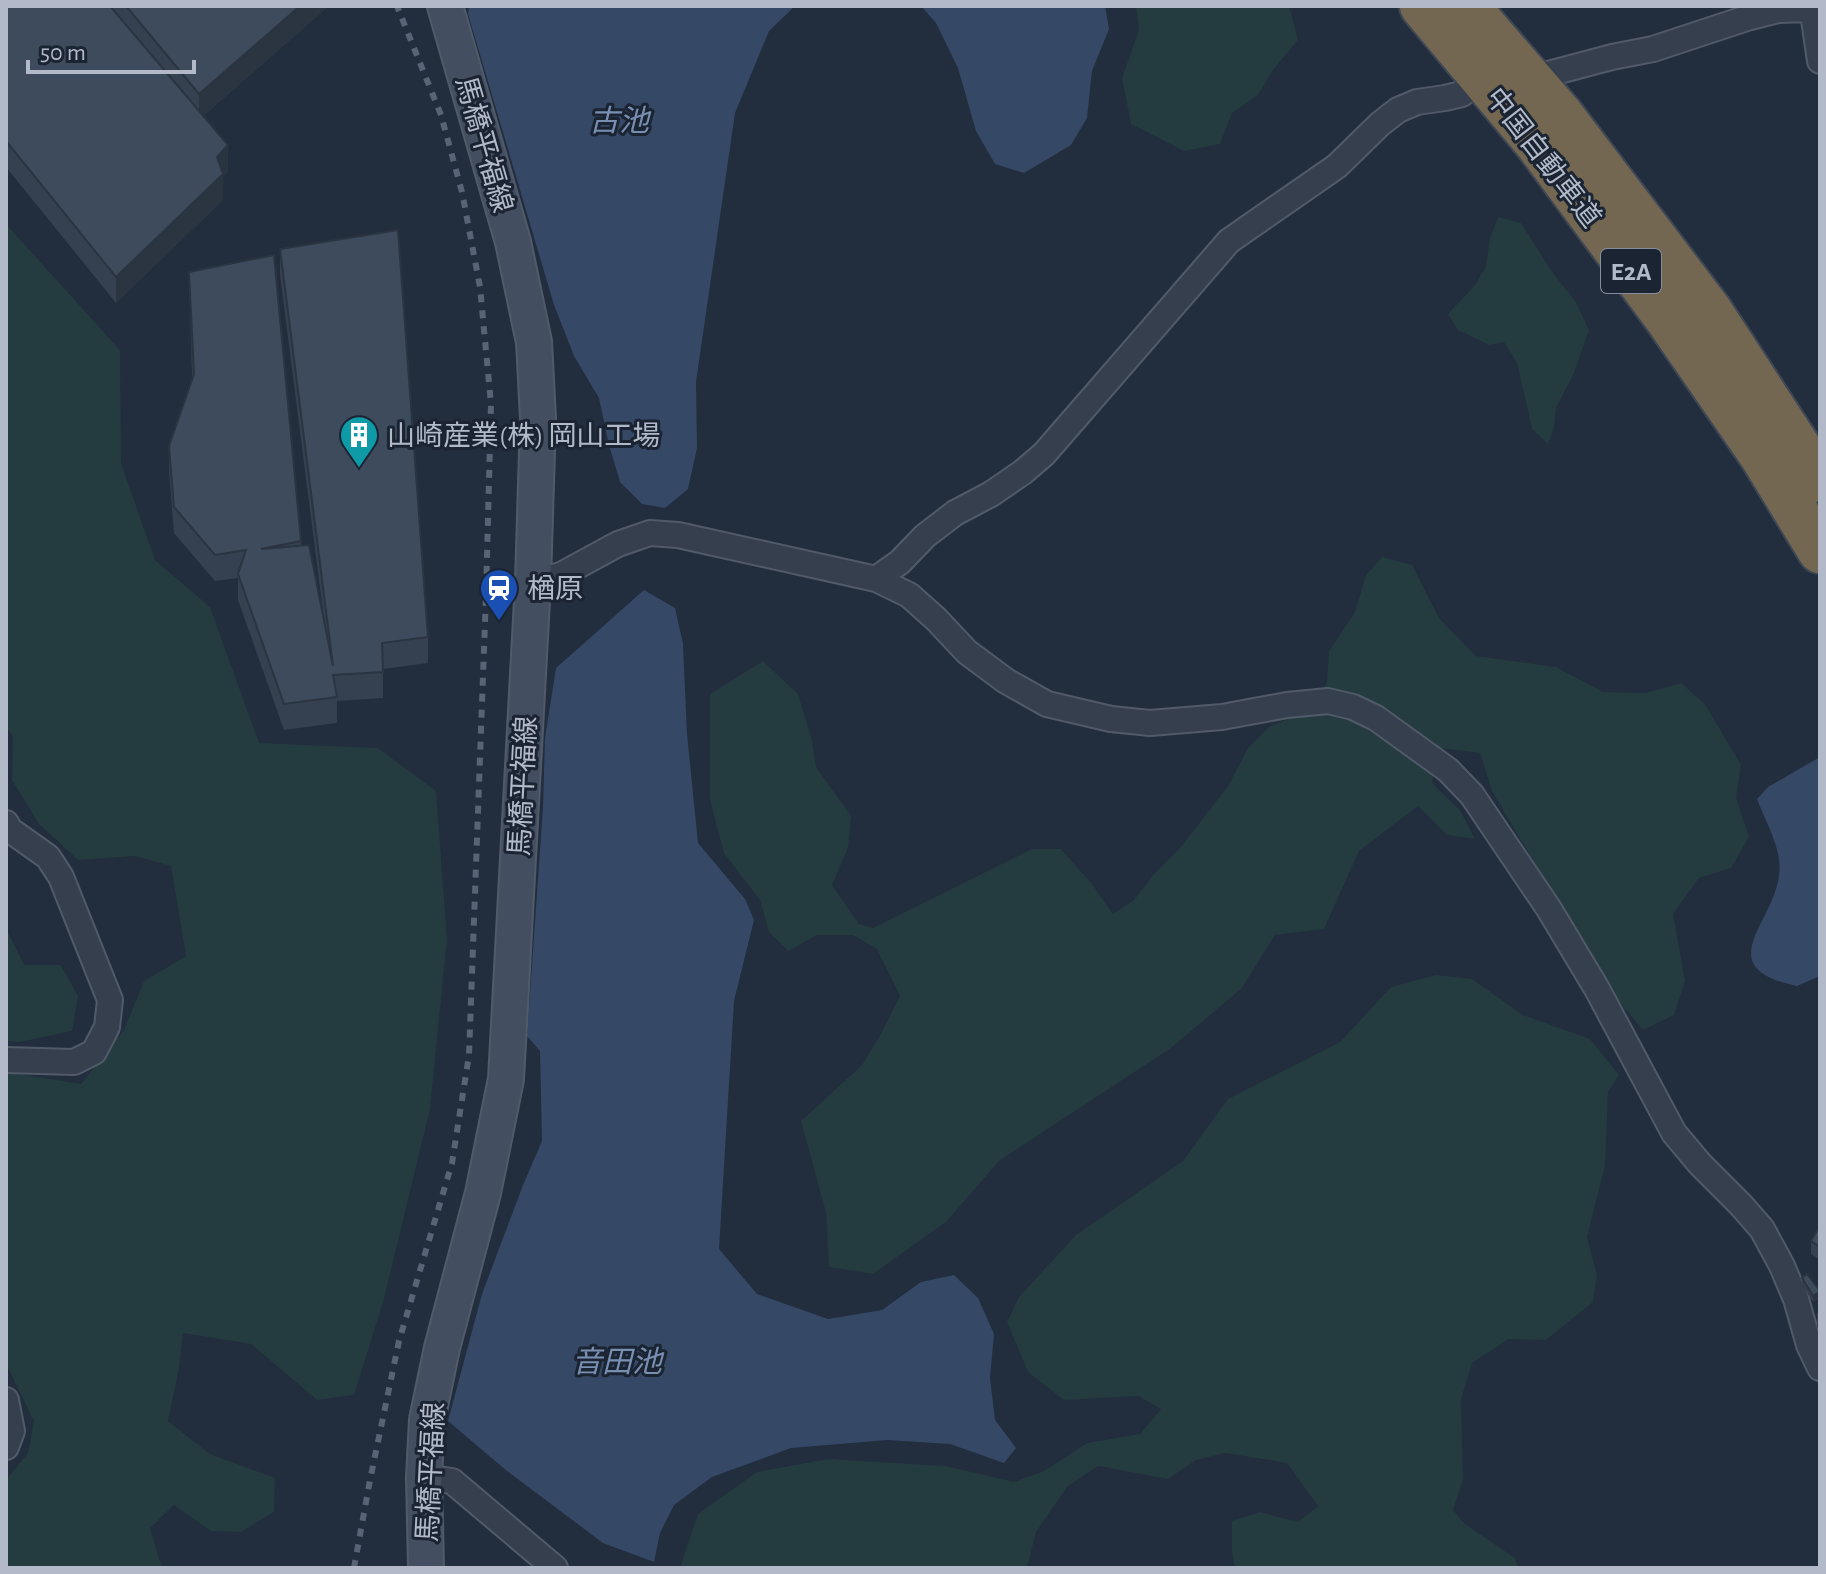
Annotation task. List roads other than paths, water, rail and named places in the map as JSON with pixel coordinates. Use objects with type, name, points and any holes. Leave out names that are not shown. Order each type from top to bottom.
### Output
[{"type":"highway","name":"中国自動車道","points":[[1422,6],[1536,142],[1668,320],[1762,456],[1820,551]]},
{"type":"highway","name":"中国自動車道","points":[[1467,6],[1562,116],[1710,311],[1820,480]]},
{"type":"highway","points":[[1562,116],[1691,257],[1820,427]]},
{"type":"highway","points":[[1762,456],[1820,580]]},
{"type":"main road","name":"馬橋平福線","points":[[426,1568],[424,1477],[427,1420],[442,1348],[483,1193],[506,1079],[533,582],[538,418],[534,342],[513,242],[445,6]]},
{"type":"street","points":[[1548,74],[1653,49],[1778,10],[1812,8],[1819,49]]},
{"type":"street","points":[[876,579],[955,513],[991,494],[1044,454],[1229,241],[1337,166],[1398,110],[1417,102],[1462,94]]},
{"type":"street","points":[[533,582],[561,575],[618,544],[650,533],[678,535],[876,579],[909,595],[967,652],[1006,681],[1047,704],[1111,719],[1150,723],[1222,717],[1328,701],[1353,707],[1376,718],[1448,770],[1472,795],[1549,909],[1597,989],[1674,1133],[1762,1229],[1796,1299],[1809,1345],[1820,1368]]},
{"type":"street","points":[[6,823],[10,830],[48,857],[61,877],[110,1000],[107,1027],[94,1052],[74,1062],[6,1060]]},
{"type":"street","points":[[6,1400],[12,1431],[6,1447]]},
{"type":"street","points":[[424,1477],[452,1481],[555,1568]]},
{"type":"water","name":"古池","points":[[469,6],[795,6],[769,31],[735,113],[696,382],[697,448],[688,489],[665,508],[642,504],[620,482],[599,398],[574,356],[554,305],[468,14]]},
{"type":"water","points":[[921,6],[1105,6],[1109,29],[1092,71],[1087,118],[1071,145],[1024,173],[995,164],[976,131],[958,68],[936,23]]},
{"type":"water","name":"音田池","points":[[644,590],[675,608],[683,644],[687,734],[698,843],[745,899],[754,920],[734,1001],[719,1249],[757,1294],[828,1319],[882,1310],[921,1282],[954,1275],[978,1298],[994,1334],[990,1378],[995,1420],[1016,1448],[1004,1463],[950,1444],[887,1440],[791,1448],[712,1477],[674,1505],[660,1533],[654,1562],[603,1543],[507,1471],[448,1421],[482,1294],[542,1141],[540,1051],[527,1036],[545,738],[556,668]]},
{"type":"water","points":[[1820,757],[1820,976],[1797,986],[1771,978],[1756,968],[1751,956],[1753,943],[1774,894],[1780,866],[1757,799],[1768,787]]},
{"type":"railway","points":[[354,1568],[399,1341],[452,1163],[469,1055],[486,595],[491,404],[480,287],[462,192],[441,115],[397,6]]},
{"type":"place","name":"山崎産業(株) 岡山工場","points":[[359,469]]},
{"type":"place","name":"楢原","points":[[499,622]]}]
